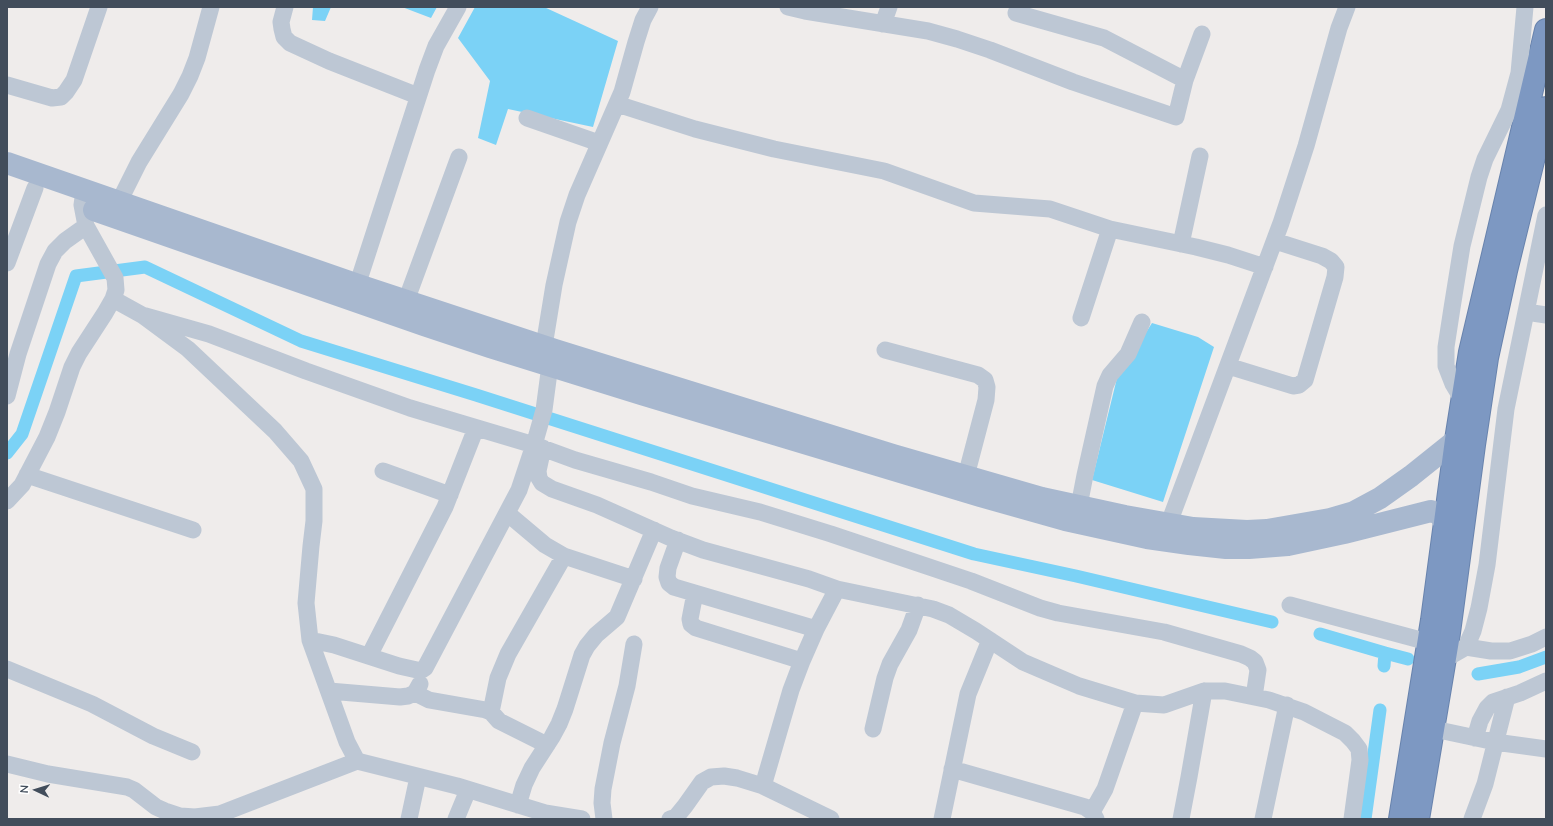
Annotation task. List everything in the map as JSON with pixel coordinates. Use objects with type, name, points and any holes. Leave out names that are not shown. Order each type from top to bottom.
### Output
[{"type":"highway","points":[[1400,819],[1428,642],[1456,440],[1470,352],[1528,108],[1540,80],[1546,30]]},
{"type":"highway","points":[[1418,819],[1445,659],[1487,358],[1508,264],[1528,108]]},
{"type":"main road","points":[[7,163],[84,207],[119,202],[356,292],[424,325],[550,354],[1042,498],[1125,516],[1200,529],[1247,531],[1267,530],[1330,519],[1354,512],[1380,498],[1411,476],[1456,440]]},
{"type":"main road","points":[[7,179],[84,207],[356,292],[406,301],[550,354],[641,394],[1036,513],[1147,538],[1189,544],[1249,548],[1295,543],[1344,533],[1431,511],[1439,514],[1445,523]]},
{"type":"street","points":[[7,85],[52,98],[61,97],[74,80],[99,7]]},
{"type":"street","points":[[119,202],[139,162],[181,94],[190,76],[197,58],[211,7]]},
{"type":"street","points":[[285,7],[281,22],[284,37],[290,43],[329,61],[418,96]]},
{"type":"street","points":[[356,292],[418,96],[436,46],[458,7]]},
{"type":"street","points":[[650,7],[641,25],[622,92],[577,195],[568,222],[553,292],[550,354],[544,410],[538,443],[538,471],[539,478],[542,483],[552,489],[597,505],[703,550],[809,579],[837,589],[918,605],[949,615],[1023,662],[1079,686],[1135,703],[1164,705],[1204,691],[1226,691],[1287,705],[1304,712],[1344,733],[1359,749],[1360,760],[1352,819]]},
{"type":"street","points":[[788,7],[928,31],[957,39],[990,50],[1072,82],[1176,117],[1185,80],[1202,34]]},
{"type":"street","points":[[883,24],[889,7]]},
{"type":"street","points":[[1168,523],[1275,241],[1306,146],[1339,28],[1347,7]]},
{"type":"street","points":[[1462,399],[1453,384],[1446,366],[1446,347],[1462,246],[1485,158],[1528,108],[1519,72],[1526,7]]},
{"type":"street","points":[[1016,13],[1104,38],[1185,80]]},
{"type":"street","points":[[617,104],[695,129],[774,149],[884,171],[974,203],[1050,208],[1110,229],[1228,255],[1265,267]]},
{"type":"street","points":[[527,118],[599,143]]},
{"type":"street","points":[[1181,244],[1200,156]]},
{"type":"street","points":[[406,301],[459,157]]},
{"type":"street","points":[[7,263],[34,188]]},
{"type":"street","points":[[7,501],[22,485],[47,437],[58,412],[72,367],[79,353],[113,299],[116,290],[115,278],[101,250],[84,207]]},
{"type":"street","points":[[7,396],[18,354],[48,264],[55,251],[65,241],[84,207]]},
{"type":"street","points":[[1445,659],[1466,647],[1474,631],[1487,565],[1506,409],[1546,215]]},
{"type":"street","points":[[1081,318],[1110,229]]},
{"type":"street","points":[[1228,366],[1293,386],[1299,385],[1305,380],[1335,277],[1336,267],[1331,261],[1322,256],[1275,241]]},
{"type":"street","points":[[113,299],[142,315],[188,349],[275,431],[301,461],[314,489],[314,521],[310,546],[306,603],[310,640],[347,742],[357,761]]},
{"type":"street","points":[[1526,312],[1546,315]]},
{"type":"street","points":[[142,315],[209,334],[373,396],[476,428],[538,443],[575,460],[651,482],[692,496],[760,512],[838,536],[965,578],[1058,613],[1164,632],[1241,654],[1255,662],[1258,670],[1254,697]]},
{"type":"street","points":[[1079,506],[1105,386],[1110,375],[1128,354],[1142,322]]},
{"type":"street","points":[[885,350],[978,375],[985,380],[987,387],[986,400],[966,476]]},
{"type":"street","points":[[370,656],[450,495],[476,428]]},
{"type":"street","points":[[329,691],[400,697],[415,693],[420,686],[425,668],[519,490],[538,443]]},
{"type":"street","points":[[383,471],[450,495]]},
{"type":"street","points":[[27,475],[193,530]]},
{"type":"street","points":[[507,513],[545,545],[564,556],[634,578]]},
{"type":"street","points":[[518,805],[524,785],[532,768],[547,746],[565,710],[582,655],[596,635],[617,618],[654,530]]},
{"type":"street","points":[[678,540],[668,568],[667,577],[669,583],[674,587],[816,629]]},
{"type":"street","points":[[491,712],[498,678],[508,654],[564,556]]},
{"type":"street","points":[[763,786],[791,690],[816,629],[837,589]]},
{"type":"street","points":[[695,593],[690,619],[691,624],[696,628],[802,661]]},
{"type":"street","points":[[873,729],[885,678],[890,664],[909,630],[918,605]]},
{"type":"street","points":[[1290,605],[1428,642]]},
{"type":"street","points":[[1466,647],[1490,651],[1510,651],[1532,644],[1546,637]]},
{"type":"street","points":[[310,640],[334,645],[399,666],[417,670],[422,670],[425,668]]},
{"type":"street","points":[[942,819],[968,694],[990,640]]},
{"type":"street","points":[[604,819],[602,802],[603,789],[612,743],[627,686],[634,644]]},
{"type":"street","points":[[7,669],[92,704],[153,736],[192,752]]},
{"type":"street","points":[[1475,738],[1486,708],[1493,702],[1520,693],[1546,681]]},
{"type":"street","points":[[1181,819],[1190,778],[1204,691]]},
{"type":"street","points":[[415,693],[429,700],[480,708],[491,712],[499,721],[547,746]]},
{"type":"street","points":[[1472,819],[1485,784],[1507,697]]},
{"type":"street","points":[[952,769],[1084,807],[1094,815],[1105,789],[1135,703]]},
{"type":"street","points":[[1263,819],[1287,705]]},
{"type":"street","points":[[1434,729],[1496,742],[1546,749]]},
{"type":"street","points":[[7,764],[48,774],[127,787],[134,790],[156,807],[179,817],[220,814],[357,761],[468,790],[546,813],[582,819]]},
{"type":"street","points":[[675,818],[702,782],[711,777],[724,776],[737,778],[763,786],[831,819]]},
{"type":"street","points":[[409,819],[418,777]]},
{"type":"street","points":[[456,819],[468,790]]},
{"type":"water","points":[[313,7],[331,7],[325,21],[312,20]]},
{"type":"water","points":[[402,7],[437,7],[431,18]]},
{"type":"water","points":[[475,7],[544,7],[618,41],[593,127],[508,109],[496,145],[478,138],[490,81],[458,38]]},
{"type":"water","points":[[1152,323],[1198,337],[1214,347],[1163,502],[1092,480],[1117,378]]},
{"type":"waterway","points":[[7,453],[22,434],[76,276],[145,267],[301,341],[476,395],[974,554],[1076,576],[1272,622]]},
{"type":"waterway","points":[[1320,634],[1385,653],[1384,666]]},
{"type":"waterway","points":[[1385,653],[1408,659]]},
{"type":"waterway","points":[[1478,674],[1519,667],[1546,657]]},
{"type":"waterway","points":[[1365,819],[1380,710]]}]
